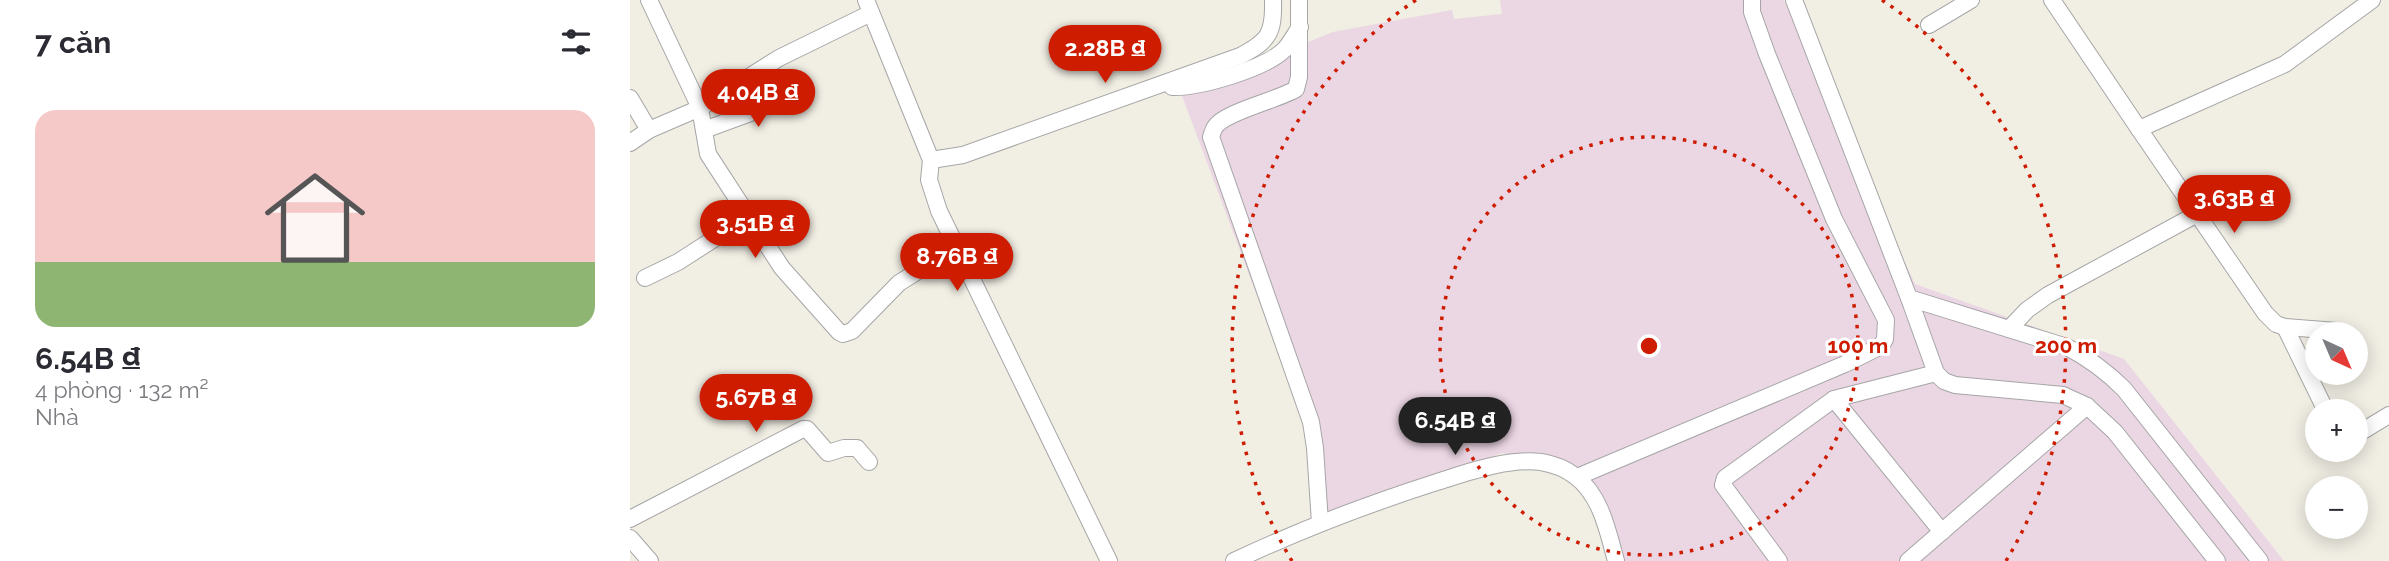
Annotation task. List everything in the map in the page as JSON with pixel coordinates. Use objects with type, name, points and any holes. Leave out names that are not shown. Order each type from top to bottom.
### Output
[{"type":"street","points":[[649,0],[700,108],[708,154],[782,268],[833,327],[843,334],[852,331],[900,283],[956,247]]},
{"type":"street","points":[[931,160],[963,155],[1240,56],[1258,46],[1270,33],[1274,22],[1273,0]]},
{"type":"street","points":[[1299,0],[1299,77],[1296,89],[1285,96],[1225,118],[1215,127],[1211,137],[1311,422],[1320,523]]},
{"type":"street","points":[[1577,477],[1845,364],[1881,346],[1885,339],[1886,320],[1834,219],[1767,54],[1752,12],[1752,0]]},
{"type":"street","points":[[1794,0],[1936,373],[1944,382],[1955,385],[2063,395],[2087,406],[2115,432],[2217,561]]},
{"type":"street","points":[[1930,25],[1971,0]]},
{"type":"street","points":[[2052,0],[2265,313],[2276,324],[2305,329]]},
{"type":"street","points":[[2139,129],[2285,64],[2372,0]]},
{"type":"street","points":[[630,144],[649,130],[700,108],[868,6],[931,160],[929,180],[939,211],[1110,561]]},
{"type":"street","points":[[1158,86],[1183,87],[1211,82],[1264,62],[1285,49],[1300,27]]},
{"type":"street","points":[[704,130],[753,111],[794,90]]},
{"type":"street","points":[[630,98],[649,130]]},
{"type":"street","points":[[2009,329],[2027,310],[2048,295],[2197,214]]},
{"type":"street","points":[[645,278],[678,261],[748,217]]},
{"type":"street","points":[[1909,298],[2067,347],[2107,372],[2124,389],[2260,561]]},
{"type":"street","points":[[2285,327],[2320,399]]},
{"type":"street","points":[[1779,561],[1723,485],[1725,478],[1834,399],[1936,373]]},
{"type":"street","points":[[1834,399],[1942,532]]},
{"type":"street","points":[[1908,561],[2087,406]]},
{"type":"street","points":[[2368,428],[2389,415]]},
{"type":"street","points":[[630,519],[803,429],[807,429],[828,453],[844,448],[857,448],[869,461]]},
{"type":"street","points":[[1234,561],[1320,523],[1395,495],[1475,470],[1514,463],[1541,463],[1561,468],[1577,477],[1602,513],[1616,561]]},
{"type":"street","points":[[630,538],[650,561]]},
{"type":"shaded area","points":[[1500,0],[1784,0],[1915,284],[2124,359],[2284,561],[1624,561],[1581,469],[1502,453],[1311,519],[1306,427],[1181,93],[1333,32],[1452,10],[1454,19],[1502,14]]}]
